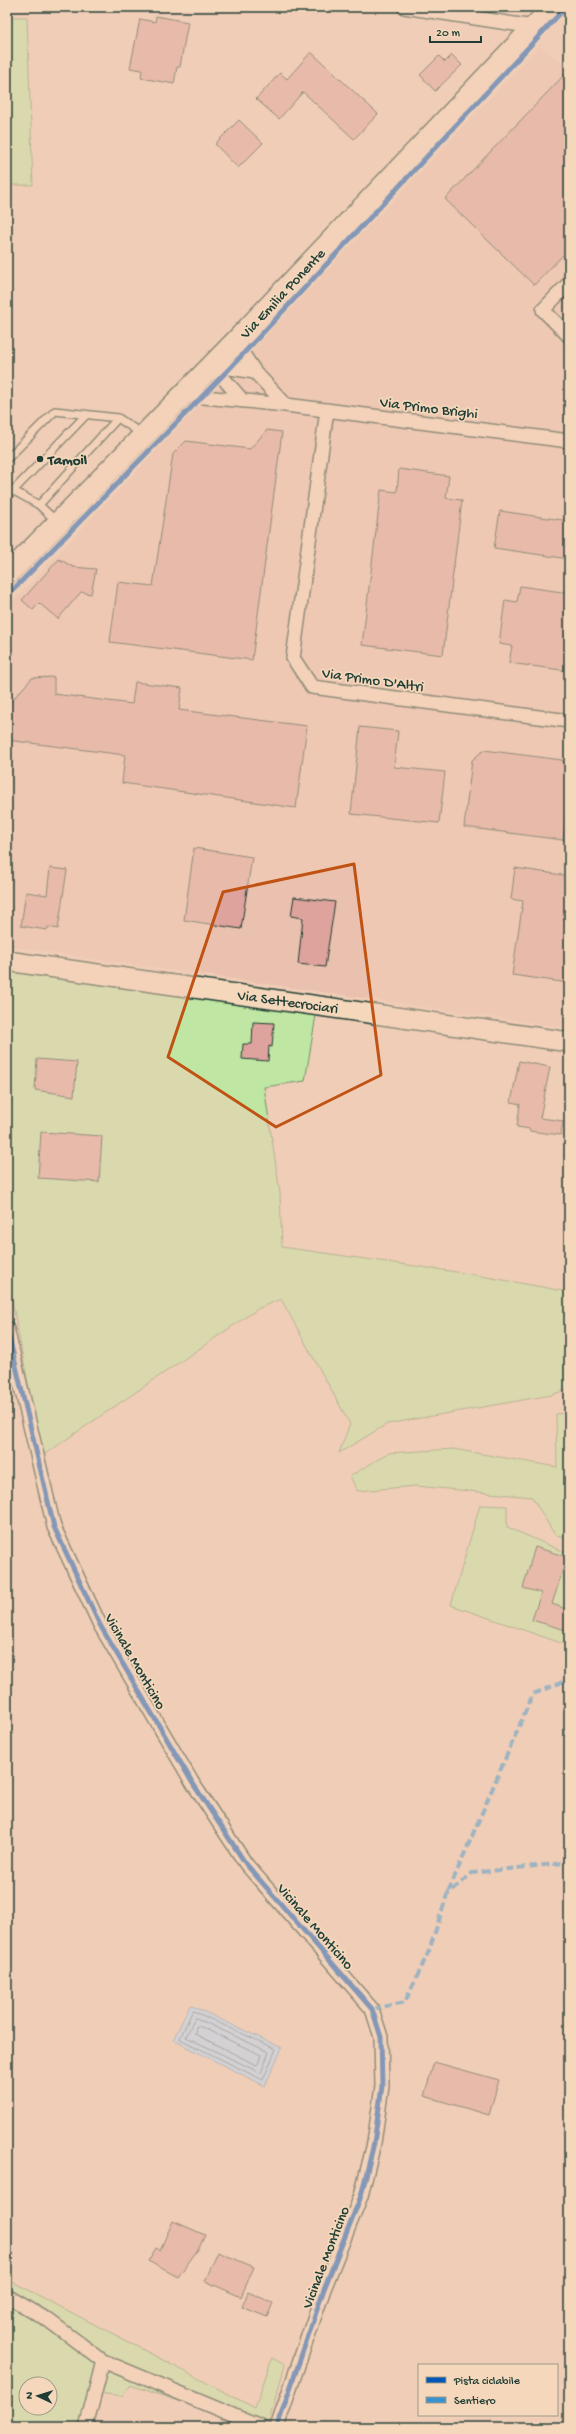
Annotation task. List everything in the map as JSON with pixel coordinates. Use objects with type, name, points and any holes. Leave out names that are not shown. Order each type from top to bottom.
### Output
[{"type":"main road","name":"Via Emilia Ponente","points":[[7,575],[235,342],[553,7]]},
{"type":"main road","name":"Via Settecrociari","points":[[7,961],[569,1042]]},
{"type":"street","points":[[404,7],[534,27]]},
{"type":"street","points":[[569,283],[543,310],[569,336]]},
{"type":"street","points":[[235,342],[255,372],[286,405]]},
{"type":"street","points":[[212,365],[255,372]]},
{"type":"street","points":[[212,365],[243,401]]},
{"type":"street","name":"Via Primo Brighi","points":[[183,395],[286,405],[569,441]]},
{"type":"street","name":"Via Primo D'Altri","points":[[327,410],[293,658],[312,687],[569,721]]},
{"type":"street","name":"Vicinale Monticino","points":[[7,1328],[54,1527],[100,1625],[192,1782],[246,1864],[372,2009],[381,2037],[382,2086],[374,2143],[361,2196],[324,2289],[277,2427]]},
{"type":"street","points":[[7,2296],[48,2320],[103,2360],[261,2427]]},
{"type":"street","points":[[86,2427],[103,2360]]},
{"type":"lane","points":[[7,460],[55,411],[118,418],[144,435]]},
{"type":"lane","points":[[58,522],[40,506],[9,490],[86,415]]},
{"type":"lane","points":[[40,506],[118,418]]},
{"type":"highlighted area","points":[[354,864],[381,1075],[276,1127],[168,1057],[223,892]]},
{"type":"shaded area","points":[[539,47],[569,66],[569,1028],[7,946],[7,608]]},
{"type":"green space","points":[[7,17],[27,17],[33,185],[7,185]]},
{"type":"green space","points":[[7,971],[316,1015],[305,1081],[264,1087],[280,1193],[282,1247],[470,1274],[569,1292],[569,1389],[551,1395],[387,1424],[339,1453],[350,1424],[281,1299],[259,1308],[42,1456],[7,1275]]},
{"type":"green space","points":[[569,1413],[569,1537],[555,1535],[532,1497],[416,1486],[357,1491],[350,1476],[389,1453],[453,1449],[557,1467],[556,1414]]},
{"type":"green space","points":[[480,1505],[507,1506],[507,1527],[569,1554],[567,1645],[451,1605]]},
{"type":"green space","points":[[7,2279],[255,2408],[272,2358],[285,2365],[267,2427],[242,2421],[129,2385],[122,2396],[98,2393],[89,2427],[7,2427]]},
{"type":"water","points":[[190,2005],[282,2048],[265,2086],[173,2040]]},
{"type":"building","points":[[156,16],[188,22],[180,67],[177,67],[174,84],[141,78],[142,70],[130,68],[140,19],[155,22]]},
{"type":"building","points":[[311,52],[378,114],[354,139],[303,92],[279,119],[256,99],[280,73],[287,79]]},
{"type":"building","points":[[452,55],[462,65],[435,91],[420,75],[439,56],[445,62]]},
{"type":"building","points":[[569,70],[569,249],[534,285],[445,199]]},
{"type":"building","points":[[239,120],[263,143],[238,168],[215,144]]},
{"type":"building","points":[[267,430],[282,432],[252,660],[110,642],[118,582],[153,586],[173,454],[186,441],[250,449]]},
{"type":"building","points":[[399,469],[449,476],[446,498],[462,500],[443,655],[362,645],[381,490],[397,492]]},
{"type":"building","points":[[500,511],[569,521],[569,559],[494,548]]},
{"type":"building","points":[[59,559],[73,567],[96,569],[91,594],[81,592],[58,619],[39,603],[33,610],[22,600]]},
{"type":"building","points":[[520,586],[569,593],[569,671],[509,663],[512,646],[499,644],[505,600],[517,602]]},
{"type":"building","points":[[54,677],[54,694],[132,704],[135,682],[182,688],[179,710],[307,726],[296,808],[122,783],[125,755],[7,740],[7,706],[32,678]]},
{"type":"building","points":[[360,727],[398,731],[394,767],[445,772],[439,823],[351,814]]},
{"type":"building","points":[[484,750],[562,760],[569,770],[569,790],[563,840],[464,827],[472,760]]},
{"type":"building","points":[[194,848],[252,857],[241,929],[184,920]]},
{"type":"building","points":[[50,868],[67,870],[58,929],[48,927],[47,930],[21,926],[26,892],[47,895]]},
{"type":"building","points":[[515,868],[569,876],[569,983],[512,975],[523,901],[511,899]]},
{"type":"building","points":[[294,897],[335,902],[325,967],[298,964],[303,918],[291,916]]},
{"type":"building","points":[[253,1022],[274,1023],[272,1047],[269,1046],[268,1061],[242,1059],[243,1044],[252,1044]]},
{"type":"building","points":[[37,1059],[77,1062],[74,1096],[35,1090]]},
{"type":"building","points":[[519,1061],[550,1067],[540,1118],[563,1121],[561,1135],[529,1131],[530,1129],[517,1127],[520,1104],[511,1102]]},
{"type":"building","points":[[41,1132],[102,1136],[99,1182],[38,1178]]},
{"type":"building","points":[[535,1547],[567,1557],[552,1604],[569,1610],[569,1631],[532,1620],[541,1593],[523,1588]]},
{"type":"building","points":[[434,2062],[499,2080],[489,2115],[424,2096]]},
{"type":"building","points":[[173,2221],[205,2235],[199,2248],[178,2277],[148,2261],[156,2248],[160,2250]]},
{"type":"building","points":[[218,2252],[254,2267],[241,2297],[205,2281]]},
{"type":"building","points":[[248,2292],[273,2303],[267,2317],[242,2307]]},
{"type":"marked path","points":[[448,1892],[533,1694],[565,1681],[569,1672]]},
{"type":"marked path","points":[[372,2009],[405,2002],[429,1951],[447,1895],[472,1873],[563,1863],[569,1858]]},
{"type":"cycle path","points":[[7,596],[230,368],[566,7]]},
{"type":"cycle path","points":[[7,1328],[54,1527],[100,1625],[192,1782],[246,1864],[372,2009],[381,2037],[382,2086],[374,2143],[361,2196],[324,2289],[277,2427]]},
{"type":"place","name":"Tamoil","points":[[40,459]]}]
